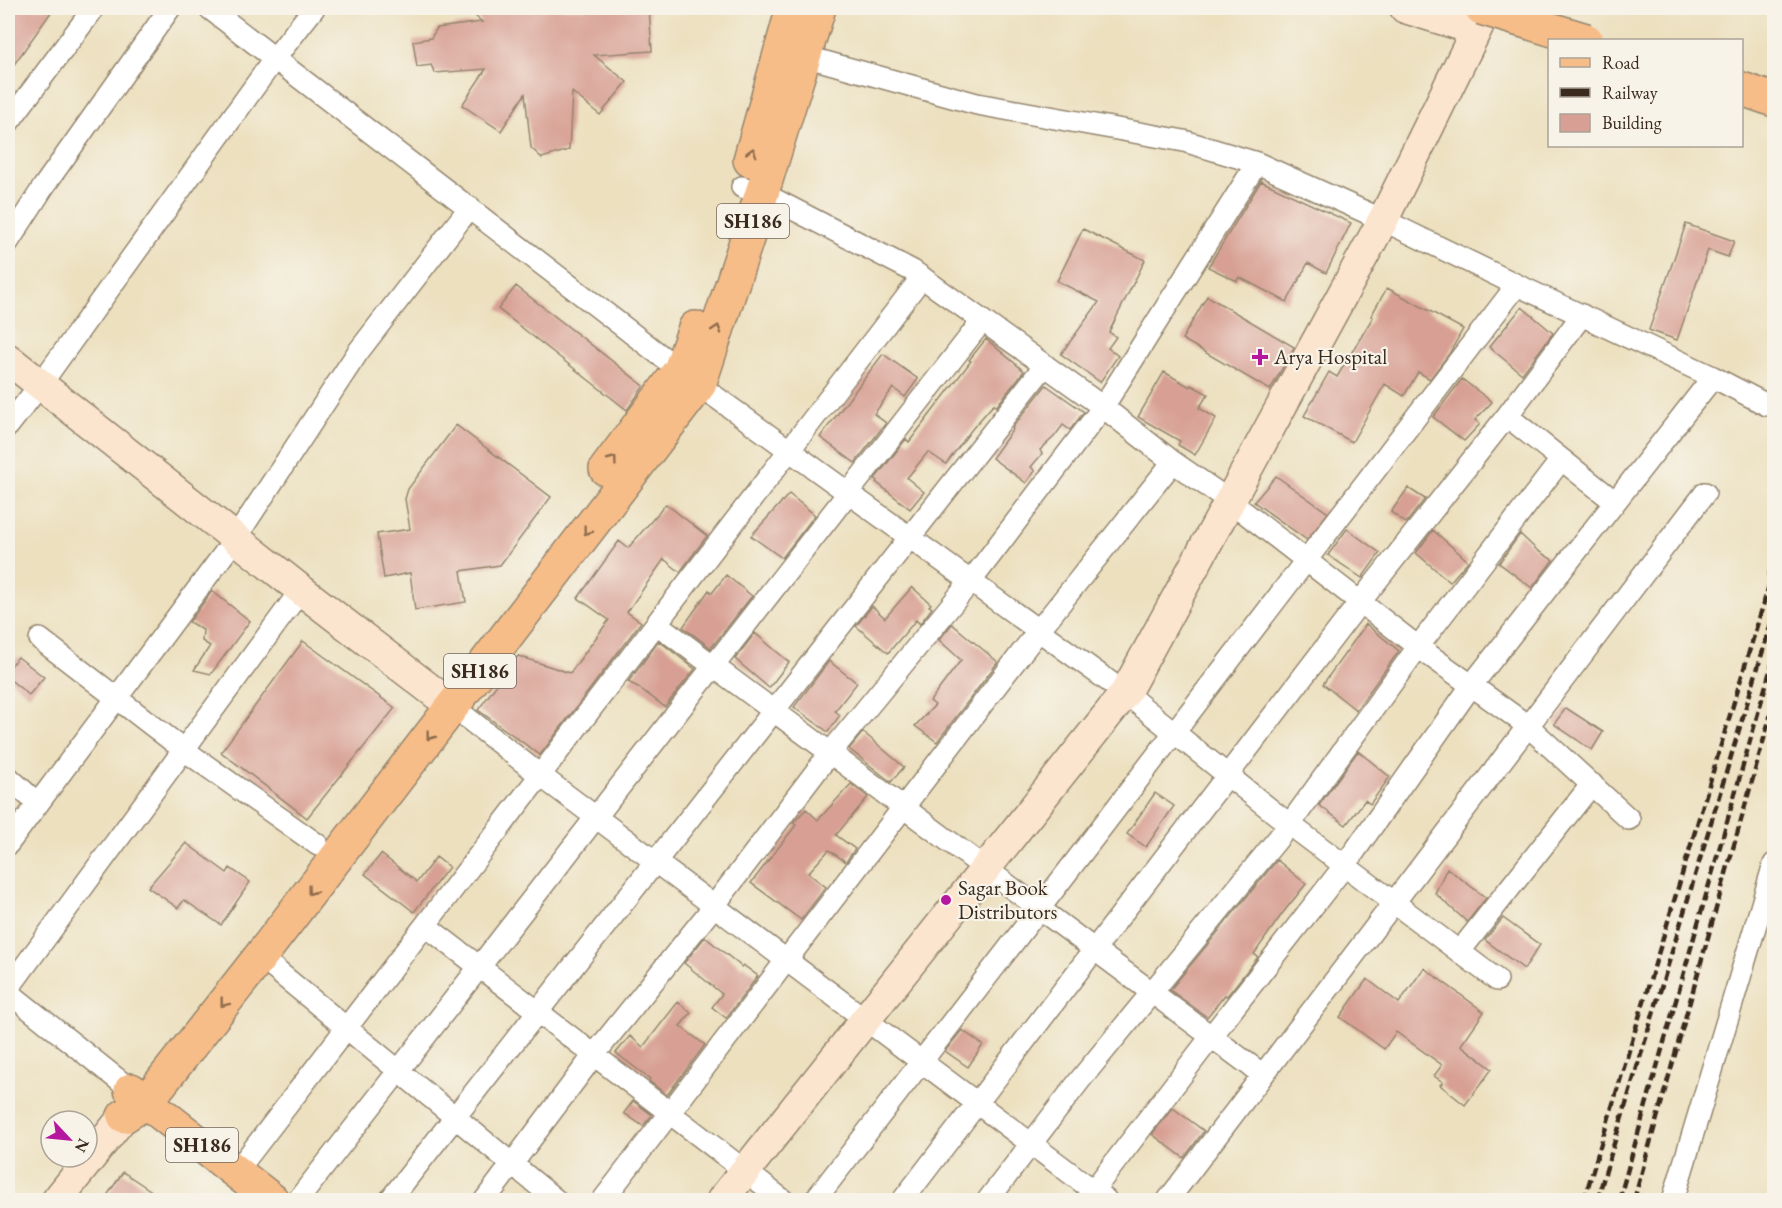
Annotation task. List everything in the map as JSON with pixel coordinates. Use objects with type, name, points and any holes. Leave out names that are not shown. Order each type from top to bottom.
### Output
[{"type":"main road","points":[[752,190],[792,8]]},
{"type":"main road","points":[[804,56],[819,8]]},
{"type":"main road","points":[[1405,8],[1481,15],[1582,39]]},
{"type":"main road","points":[[722,1200],[1125,693],[1383,220],[1481,15]]},
{"type":"main road","name":"SH186","points":[[272,1200],[236,1172],[134,1103],[260,957],[444,700],[689,377],[752,190],[804,56]]},
{"type":"main road","points":[[1743,89],[1774,100]]},
{"type":"main road","points":[[8,359],[444,700],[318,845],[134,1103],[57,1200]]},
{"type":"street","points":[[8,123],[94,8]]},
{"type":"street","points":[[8,242],[44,186],[170,8]]},
{"type":"street","points":[[208,8],[689,377],[1125,693],[1290,824],[1497,980]]},
{"type":"street","points":[[8,426],[40,385],[275,58],[314,8]]},
{"type":"street","points":[[804,56],[977,104],[1184,141],[1257,163],[1383,220],[1767,405]]},
{"type":"street","points":[[484,1200],[594,1055],[714,906],[830,753],[971,580],[1103,407],[1257,163]]},
{"type":"street","points":[[752,190],[922,277],[1045,365],[1173,462],[1231,502],[1418,647],[1528,726],[1629,819]]},
{"type":"street","points":[[8,844],[236,539],[358,352],[470,207]]},
{"type":"street","points":[[236,1172],[922,277]]},
{"type":"street","points":[[815,1200],[1308,561],[1517,285]]},
{"type":"street","points":[[903,1200],[1360,602],[1507,416],[1582,315]]},
{"type":"street","points":[[298,1200],[982,321]]},
{"type":"street","points":[[390,1200],[1045,365]]},
{"type":"street","points":[[444,700],[541,776],[1031,1144],[1095,1197],[1210,1037],[1345,865],[1472,686],[1713,377]]},
{"type":"street","points":[[1507,416],[1615,502]]},
{"type":"street","points":[[988,1200],[1290,824],[1418,647],[1561,460]]},
{"type":"street","points":[[603,1200],[1039,630],[1173,462]]},
{"type":"street","points":[[1168,1200],[1705,493]]},
{"type":"street","points":[[134,1103],[8,990],[301,590]]},
{"type":"street","points":[[657,624],[1263,1075]]},
{"type":"street","points":[[40,639],[183,750],[318,845]]},
{"type":"street","points":[[8,777],[37,803]]},
{"type":"street","points":[[1460,951],[1592,784]]},
{"type":"street","points":[[1673,1200],[1774,864]]},
{"type":"street","points":[[426,926],[783,1200]]},
{"type":"street","points":[[260,957],[556,1200]]},
{"type":"building","points":[[8,8],[54,8],[8,73]]},
{"type":"building","points":[[466,8],[649,8],[652,51],[594,55],[627,82],[600,115],[572,92],[569,150],[542,158],[531,148],[525,94],[501,131],[462,105],[486,69],[435,73],[431,65],[417,67],[413,41],[431,38],[437,28],[482,22]]},
{"type":"building","points":[[1261,181],[1351,223],[1326,273],[1308,263],[1287,302],[1239,277],[1237,281],[1208,267]]},
{"type":"building","points":[[1686,224],[1734,241],[1728,257],[1708,250],[1677,340],[1649,330]]},
{"type":"building","points":[[1083,229],[1145,260],[1109,332],[1116,337],[1108,348],[1118,356],[1100,382],[1061,354],[1099,302],[1057,281]]},
{"type":"building","points":[[516,286],[644,386],[627,410],[498,309]]},
{"type":"building","points":[[1387,288],[1463,329],[1449,354],[1430,379],[1418,372],[1404,396],[1385,384],[1352,442],[1304,416],[1329,372],[1337,377],[1373,317],[1371,316]]},
{"type":"building","points":[[1207,296],[1294,347],[1270,390],[1182,339]]},
{"type":"building","points":[[1522,307],[1553,333],[1522,374],[1489,347]]},
{"type":"building","points":[[986,339],[1024,371],[996,407],[994,404],[972,429],[946,464],[928,452],[907,478],[924,492],[910,509],[875,479],[906,439],[909,442]]},
{"type":"building","points":[[883,354],[918,379],[905,397],[893,388],[874,414],[886,423],[855,463],[820,437]]},
{"type":"building","points":[[1164,372],[1208,394],[1199,408],[1216,418],[1195,455],[1178,445],[1180,441],[1138,417]]},
{"type":"building","points":[[1462,379],[1492,402],[1475,420],[1480,424],[1464,441],[1433,417]]},
{"type":"building","points":[[1046,385],[1084,412],[1070,430],[1063,425],[1040,450],[1042,454],[1031,467],[1035,471],[1026,483],[992,458]]},
{"type":"building","points":[[456,425],[551,497],[500,565],[461,571],[466,602],[415,610],[410,573],[384,578],[377,534],[410,529],[405,499],[408,489]]},
{"type":"building","points":[[1276,476],[1328,513],[1307,540],[1254,502]]},
{"type":"building","points":[[1408,488],[1425,499],[1406,523],[1391,512]]},
{"type":"building","points":[[789,494],[815,515],[782,558],[751,536]]},
{"type":"building","points":[[666,504],[707,536],[680,572],[664,559],[627,612],[641,622],[540,755],[478,710],[518,656],[570,673],[609,620],[578,598],[619,541],[628,548]]},
{"type":"building","points":[[1347,529],[1380,553],[1362,578],[1328,555]]},
{"type":"building","points":[[1433,530],[1468,561],[1450,582],[1416,553]]},
{"type":"building","points":[[1520,534],[1538,551],[1553,560],[1532,588],[1499,563]]},
{"type":"building","points":[[726,575],[752,596],[711,648],[683,627],[709,590],[712,593]]},
{"type":"building","points":[[912,587],[931,604],[929,606],[932,608],[920,624],[916,620],[888,653],[856,626],[872,606],[885,618]]},
{"type":"building","points":[[212,591],[250,621],[211,674],[194,670],[210,646],[202,641],[203,630],[189,622]]},
{"type":"building","points":[[952,624],[998,662],[937,742],[915,726],[935,705],[930,701],[961,660],[939,640]]},
{"type":"building","points":[[1366,624],[1399,651],[1356,710],[1323,684]]},
{"type":"building","points":[[755,633],[789,662],[769,688],[735,659]]},
{"type":"building","points":[[303,641],[395,708],[307,818],[221,752]]},
{"type":"building","points":[[659,641],[695,669],[665,707],[628,682]]},
{"type":"building","points":[[18,657],[44,677],[29,695],[8,678],[8,669]]},
{"type":"building","points":[[829,661],[857,683],[835,711],[840,715],[828,732],[794,707]]},
{"type":"building","points":[[1566,708],[1603,732],[1592,750],[1554,724]]},
{"type":"building","points":[[863,732],[904,767],[891,782],[849,749]]},
{"type":"building","points":[[1358,751],[1390,777],[1370,804],[1365,800],[1346,825],[1319,805]]},
{"type":"building","points":[[851,784],[868,797],[836,835],[855,849],[846,862],[829,850],[808,873],[826,887],[801,920],[751,883],[796,825],[793,823],[806,809],[818,820]]},
{"type":"building","points":[[1155,793],[1174,806],[1146,847],[1127,834]]},
{"type":"building","points":[[186,843],[227,873],[230,868],[250,882],[221,925],[184,900],[178,908],[148,887]]},
{"type":"building","points":[[381,854],[417,882],[436,857],[449,867],[414,912],[365,874]]},
{"type":"building","points":[[1277,860],[1306,884],[1254,954],[1258,957],[1207,1017],[1170,990]]},
{"type":"building","points":[[1447,868],[1486,898],[1467,922],[1435,893]]},
{"type":"building","points":[[1503,918],[1540,945],[1524,969],[1485,940]]},
{"type":"building","points":[[705,937],[742,967],[743,965],[758,976],[726,1018],[712,1007],[722,994],[684,963]]},
{"type":"building","points":[[1424,968],[1484,1012],[1461,1045],[1492,1069],[1465,1105],[1440,1085],[1443,1082],[1434,1076],[1442,1065],[1396,1032],[1384,1049],[1340,1017],[1367,979],[1399,1003]]},
{"type":"building","points":[[678,1002],[691,1013],[680,1026],[705,1045],[667,1095],[616,1053],[630,1036],[643,1047]]},
{"type":"building","points":[[962,1030],[983,1045],[968,1067],[945,1051]]},
{"type":"building","points":[[633,1101],[652,1115],[643,1126],[624,1113]]},
{"type":"building","points":[[1173,1108],[1204,1131],[1184,1158],[1152,1134]]},
{"type":"building","points":[[123,1172],[165,1200],[104,1200]]},
{"type":"railway","points":[[1769,577],[1774,553]]},
{"type":"railway","points":[[1584,1200],[1774,569]]},
{"type":"railway","points":[[1597,1200],[1774,614]]},
{"type":"railway","points":[[1619,1200],[1774,657]]},
{"type":"railway","points":[[1634,1200],[1774,703]]},
{"type":"place","name":"Arya Hospital","points":[[1260,357]]},
{"type":"place","name":"Sagar Book Distributors","points":[[946,900]]}]
